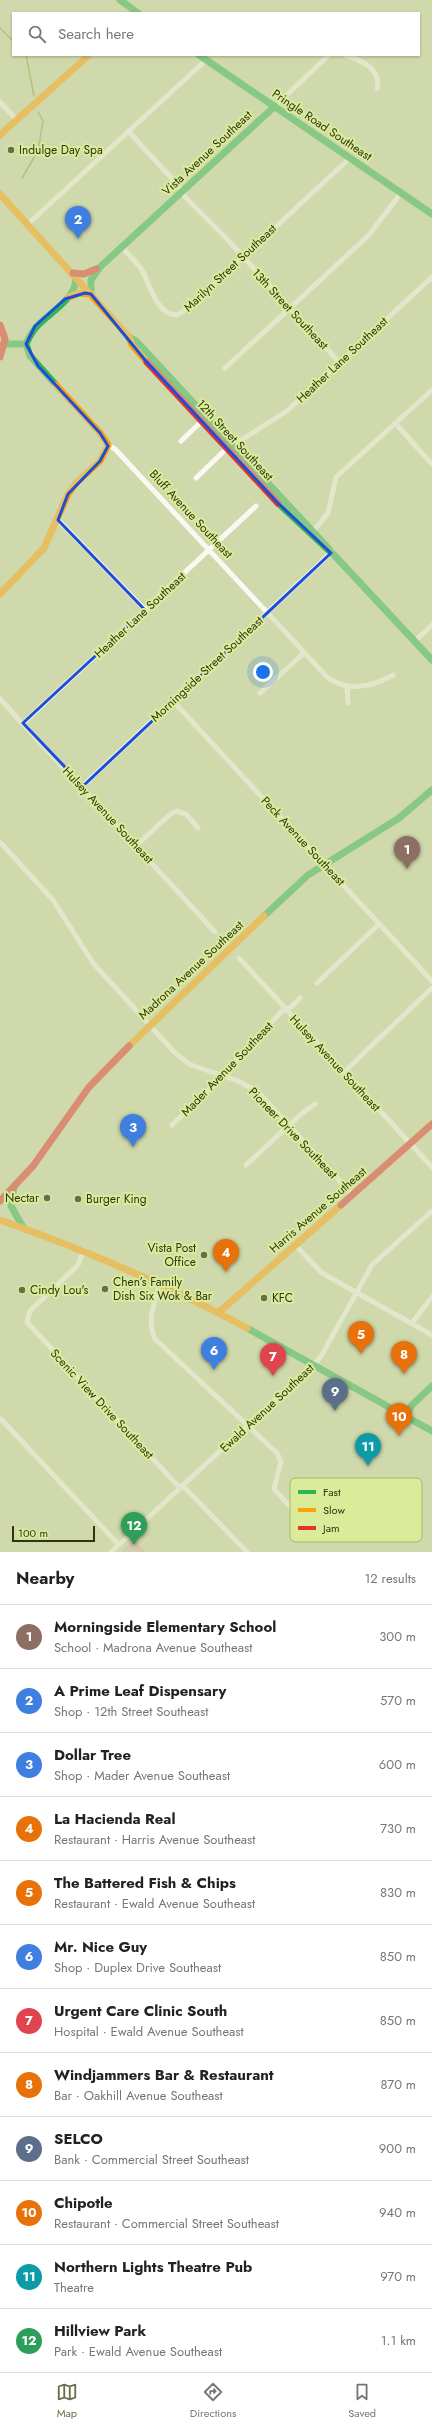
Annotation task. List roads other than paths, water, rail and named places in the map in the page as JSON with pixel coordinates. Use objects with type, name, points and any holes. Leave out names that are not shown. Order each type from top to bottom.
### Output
[{"type":"main road","points":[[120,0],[135,12]]},
{"type":"main road","points":[[0,135],[88,56]]},
{"type":"main road","name":"Pringle Road Southeast","points":[[200,56],[432,214]]},
{"type":"main road","name":"Vista Avenue Southeast","points":[[100,267],[275,106]]},
{"type":"main road","name":"12th Street Southeast","points":[[0,194],[129,337],[136,350],[202,421],[331,552],[432,660]]},
{"type":"main road","points":[[4,344],[26,344],[36,326],[65,299],[75,286],[76,280],[73,274],[84,274],[100,267]]},
{"type":"main road","points":[[65,299],[79,293],[91,294],[91,280],[100,267]]},
{"type":"main road","points":[[0,325],[5,339],[0,358]]},
{"type":"main road","name":"12th Street Southeast","points":[[129,337],[136,341],[230,448]]},
{"type":"main road","name":"Bluff Avenue Southeast","points":[[26,344],[30,356],[38,366],[100,433],[108,445]]},
{"type":"main road","points":[[0,594],[40,554],[58,520],[68,494],[77,482],[100,461],[108,445]]},
{"type":"main road","name":"Madrona Avenue Southeast","points":[[0,1201],[33,1166],[89,1087],[149,1025],[296,886],[324,864],[399,818],[432,790]]},
{"type":"main road","name":"Harris Avenue Southeast","points":[[218,1313],[432,1124]]},
{"type":"main road","points":[[14,1187],[11,1206],[23,1227]]},
{"type":"main road","points":[[0,1220],[84,1250],[160,1283],[218,1313],[432,1431]]},
{"type":"main road","points":[[405,1417],[411,1406],[432,1386]]},
{"type":"street","name":"Vista Avenue Southeast","points":[[275,106],[328,56]]},
{"type":"street","points":[[350,56],[357,58],[375,71],[379,80],[377,89]]},
{"type":"street","points":[[28,224],[206,60]]},
{"type":"street","points":[[0,102],[17,120]]},
{"type":"street","name":"13th Street Southeast","points":[[128,131],[339,362]]},
{"type":"street","name":"Marilyn Street Southeast","points":[[122,247],[142,270],[156,299],[172,315],[176,315],[188,308],[350,158]]},
{"type":"street","points":[[225,368],[368,236],[401,193]]},
{"type":"street","name":"Heather Lane Southeast","points":[[196,478],[247,435],[287,411],[432,277]]},
{"type":"street","points":[[312,533],[328,513],[336,477],[432,390]]},
{"type":"street","points":[[181,441],[202,421]]},
{"type":"street","points":[[395,423],[432,464]]},
{"type":"street","name":"Bluff Avenue Southeast","points":[[108,445],[115,450],[209,549],[328,678],[347,687]]},
{"type":"street","name":"Heather Lane Southeast","points":[[23,723],[256,506]]},
{"type":"street","points":[[58,520],[145,610]]},
{"type":"street","name":"Morningside Street Southeast","points":[[83,786],[331,552]]},
{"type":"street","points":[[415,641],[432,625]]},
{"type":"street","points":[[260,692],[304,653]]},
{"type":"street","points":[[348,703],[347,687],[375,684],[393,675]]},
{"type":"street","name":"Hulsey Avenue Southeast","points":[[0,699],[83,786],[215,932]]},
{"type":"street","name":"Peck Avenue Southeast","points":[[173,701],[432,981]]},
{"type":"street","points":[[136,845],[168,816],[176,812],[186,814],[198,828]]},
{"type":"street","name":"Pioneer Drive Southeast","points":[[0,842],[53,900],[93,963],[149,1025],[184,1060],[252,1088],[289,1125],[352,1194]]},
{"type":"street","points":[[317,983],[379,924]]},
{"type":"street","name":"Hulsey Avenue Southeast","points":[[239,958],[409,1144],[432,1167]]},
{"type":"street","points":[[344,1072],[432,988]]},
{"type":"street","name":"Mader Avenue Southeast","points":[[172,1125],[286,1009],[300,998]]},
{"type":"street","points":[[246,1165],[289,1125],[316,1104]]},
{"type":"street","name":"Ewald Avenue Southeast","points":[[111,1552],[313,1365],[326,1350],[356,1293],[376,1260],[432,1211]]},
{"type":"street","points":[[295,1245],[322,1273],[432,1335]]},
{"type":"street","name":"Scenic View Drive Southeast","points":[[84,1250],[78,1265],[30,1311],[27,1318],[30,1326],[177,1485],[186,1489],[247,1552]]},
{"type":"street","points":[[160,1283],[151,1316],[151,1329],[155,1339],[248,1424],[280,1457],[280,1467],[274,1483],[274,1490],[290,1507]]},
{"type":"street","points":[[412,1323],[432,1297]]},
{"type":"street","points":[[0,1418],[119,1545]]},
{"type":"waterway","points":[[0,28],[12,40]]},
{"type":"waterway","points":[[26,56],[34,96]]},
{"type":"waterway","points":[[22,178],[38,151],[43,121],[38,112]]},
{"type":"place","name":"Indulge Day Spa","points":[[11,150]]},
{"type":"place","name":"A Prime Leaf Dispensary","points":[[78,239]]},
{"type":"place","name":"Morningside Elementary School","points":[[407,869]]},
{"type":"place","name":"Dollar Tree","points":[[133,1147]]},
{"type":"place","name":"Nectar","points":[[47,1198]]},
{"type":"place","name":"Burger King","points":[[78,1199]]},
{"type":"place","name":"Vista Post Office","points":[[204,1255]]},
{"type":"place","name":"La Hacienda Real","points":[[226,1272]]},
{"type":"place","name":"Chen’s Family Dish Six Wok & Bar","points":[[105,1289]]},
{"type":"place","name":"Cindy Lou's","points":[[22,1290]]},
{"type":"place","name":"KFC","points":[[264,1298]]},
{"type":"place","name":"The Battered Fish & Chips","points":[[361,1354]]},
{"type":"place","name":"Mr. Nice Guy","points":[[214,1370]]},
{"type":"place","name":"Windjammers Bar & Restaurant","points":[[404,1374]]},
{"type":"place","name":"Urgent Care Clinic South","points":[[273,1376]]},
{"type":"place","name":"SELCO","points":[[335,1411]]},
{"type":"place","name":"Chipotle","points":[[399,1436]]},
{"type":"place","name":"Northern Lights Theatre Pub","points":[[368,1466]]},
{"type":"place","name":"Hillview Park","points":[[134,1545]]}]
